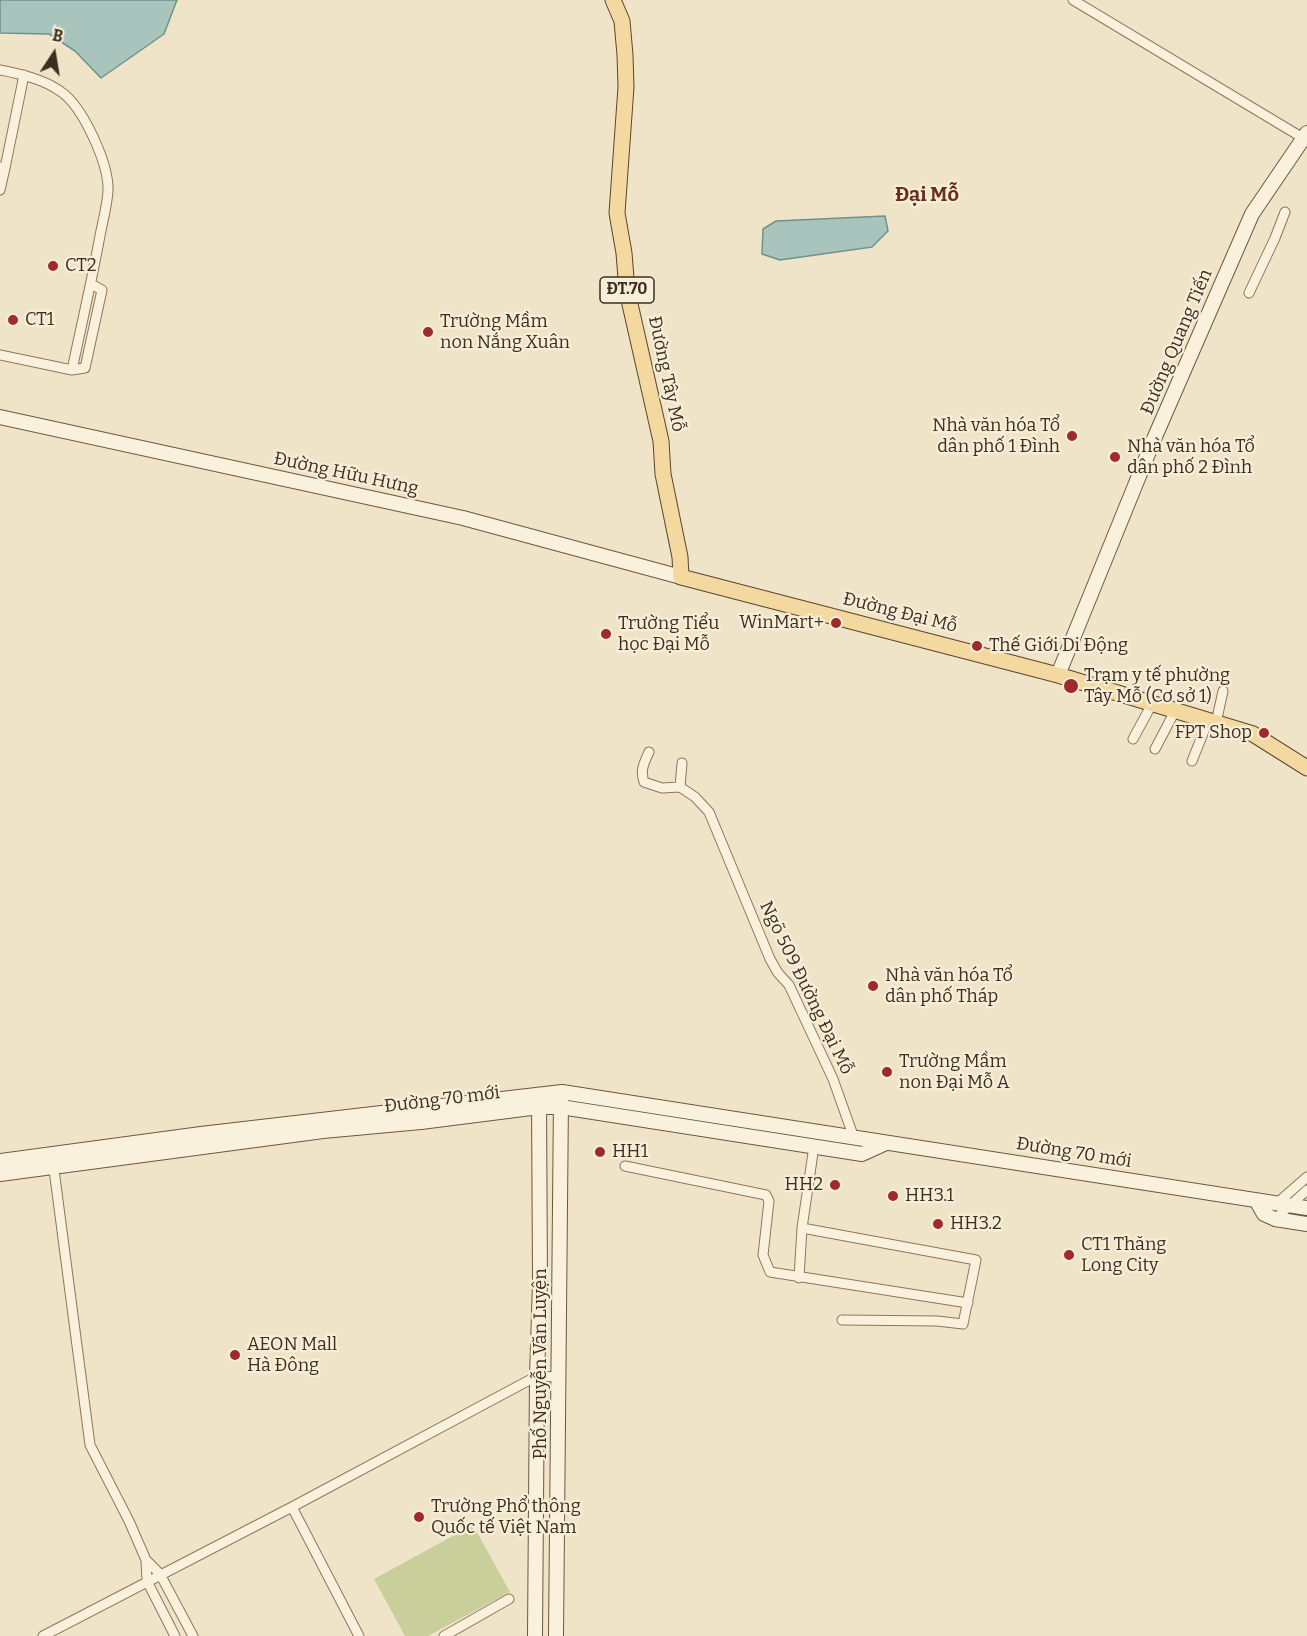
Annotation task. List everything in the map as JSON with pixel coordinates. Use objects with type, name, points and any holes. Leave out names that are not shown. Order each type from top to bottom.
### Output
[{"type":"main road","name":"Đường Tây Mỗ","points":[[613,0],[622,21],[626,87],[617,213],[627,291],[661,441],[663,474],[680,556],[681,577]]},
{"type":"main road","name":"Đường Đại Mỗ","points":[[681,577],[1058,675],[1253,734],[1307,768]]},
{"type":"street","points":[[1073,0],[1305,136]]},
{"type":"street","points":[[0,70],[24,75],[60,91],[79,109],[91,131],[108,189],[91,284],[102,290],[85,368],[72,370],[0,355]]},
{"type":"street","points":[[0,190],[2,167],[24,75]]},
{"type":"street","name":"Đường Quang Tiến","points":[[1058,675],[1158,430],[1252,214],[1305,136]]},
{"type":"street","points":[[1249,293],[1285,212]]},
{"type":"street","name":"Đường Hữu Hưng","points":[[0,417],[463,518],[681,577]]},
{"type":"street","points":[[1192,761],[1212,722],[1223,691]]},
{"type":"street","points":[[1133,739],[1152,704]]},
{"type":"street","points":[[1155,749],[1175,711]]},
{"type":"street","points":[[649,752],[641,774],[644,782],[662,788],[680,787],[681,763]]},
{"type":"street","name":"Ngõ 509 Đường Đại Mỗ","points":[[680,787],[695,797],[709,812],[770,959],[778,974],[789,985],[822,1055],[854,1138]]},
{"type":"street","name":"Đường 70 mới","points":[[0,1174],[53,1161],[323,1126],[421,1122],[539,1100],[562,1092],[1307,1208]]},
{"type":"street","name":"Phố Nguyễn Văn Luyện","points":[[556,1636],[562,1092]]},
{"type":"street","name":"Đường 70 mới","points":[[539,1100],[561,1107],[862,1154],[886,1143]]},
{"type":"street","name":"Phố Nguyễn Văn Luyện","points":[[535,1636],[540,1282],[539,1100]]},
{"type":"street","points":[[799,1278],[802,1228],[813,1146]]},
{"type":"street","points":[[0,1161],[53,1161],[90,1445],[129,1521],[146,1560],[147,1581],[175,1636]]},
{"type":"street","points":[[625,1166],[766,1195],[769,1201],[764,1255],[770,1272],[968,1303]]},
{"type":"street","points":[[1270,1216],[1307,1177]]},
{"type":"street","points":[[1270,1216],[1282,1205],[1307,1190]]},
{"type":"street","points":[[1256,1200],[1270,1216],[1307,1224]]},
{"type":"street","points":[[802,1228],[976,1260],[963,1324],[937,1321],[842,1320]]},
{"type":"street","points":[[43,1636],[292,1507],[537,1376],[559,1377]]},
{"type":"street","points":[[292,1507],[359,1636]]},
{"type":"street","points":[[146,1560],[160,1574],[192,1636]]},
{"type":"street","points":[[536,1573],[558,1573]]},
{"type":"street","points":[[444,1636],[509,1599]]},
{"type":"street","points":[[535,1618],[557,1619]]},
{"type":"green space","points":[[473,1525],[510,1592],[428,1636],[405,1636],[374,1579]]},
{"type":"water","points":[[0,0],[177,0],[164,34],[101,78],[75,51],[49,34],[0,33]]},
{"type":"water","points":[[885,216],[888,231],[872,247],[780,260],[762,254],[763,229],[776,221]]},
{"type":"place","name":"CT2","points":[[53,266]]},
{"type":"place","name":"CT1","points":[[13,320]]},
{"type":"place","name":"Trường Mầm non Nắng Xuân","points":[[428,332]]},
{"type":"place","name":"Nhà văn hóa Tổ dân phố 1 Đình","points":[[1072,436]]},
{"type":"place","name":"Nhà văn hóa Tổ dân phố 2 Đình","points":[[1115,457]]},
{"type":"place","name":"WinMart+","points":[[836,623]]},
{"type":"place","name":"Trường Tiểu học Đại Mỗ","points":[[606,634]]},
{"type":"place","name":"Thế Giới Di Động","points":[[977,646]]},
{"type":"place","name":"Trạm y tế phường Tây Mỗ (Cơ sở 1)","points":[[1071,686]]},
{"type":"place","name":"FPT Shop","points":[[1264,733]]},
{"type":"place","name":"Nhà văn hóa Tổ dân phố Tháp","points":[[873,986]]},
{"type":"place","name":"Trường Mầm non Đại Mỗ A","points":[[887,1072]]},
{"type":"place","name":"HH1","points":[[600,1152]]},
{"type":"place","name":"HH2","points":[[835,1185]]},
{"type":"place","name":"HH3.1","points":[[893,1196]]},
{"type":"place","name":"HH3.2","points":[[938,1224]]},
{"type":"place","name":"CT1 Thăng Long City","points":[[1069,1255]]},
{"type":"place","name":"AEON Mall Hà Đông","points":[[235,1355]]},
{"type":"place","name":"Trường Phổ thông Quốc tế Việt Nam","points":[[419,1517]]},
{"type":"district","name":"Đại Mỗ","points":[[927,195]]}]
